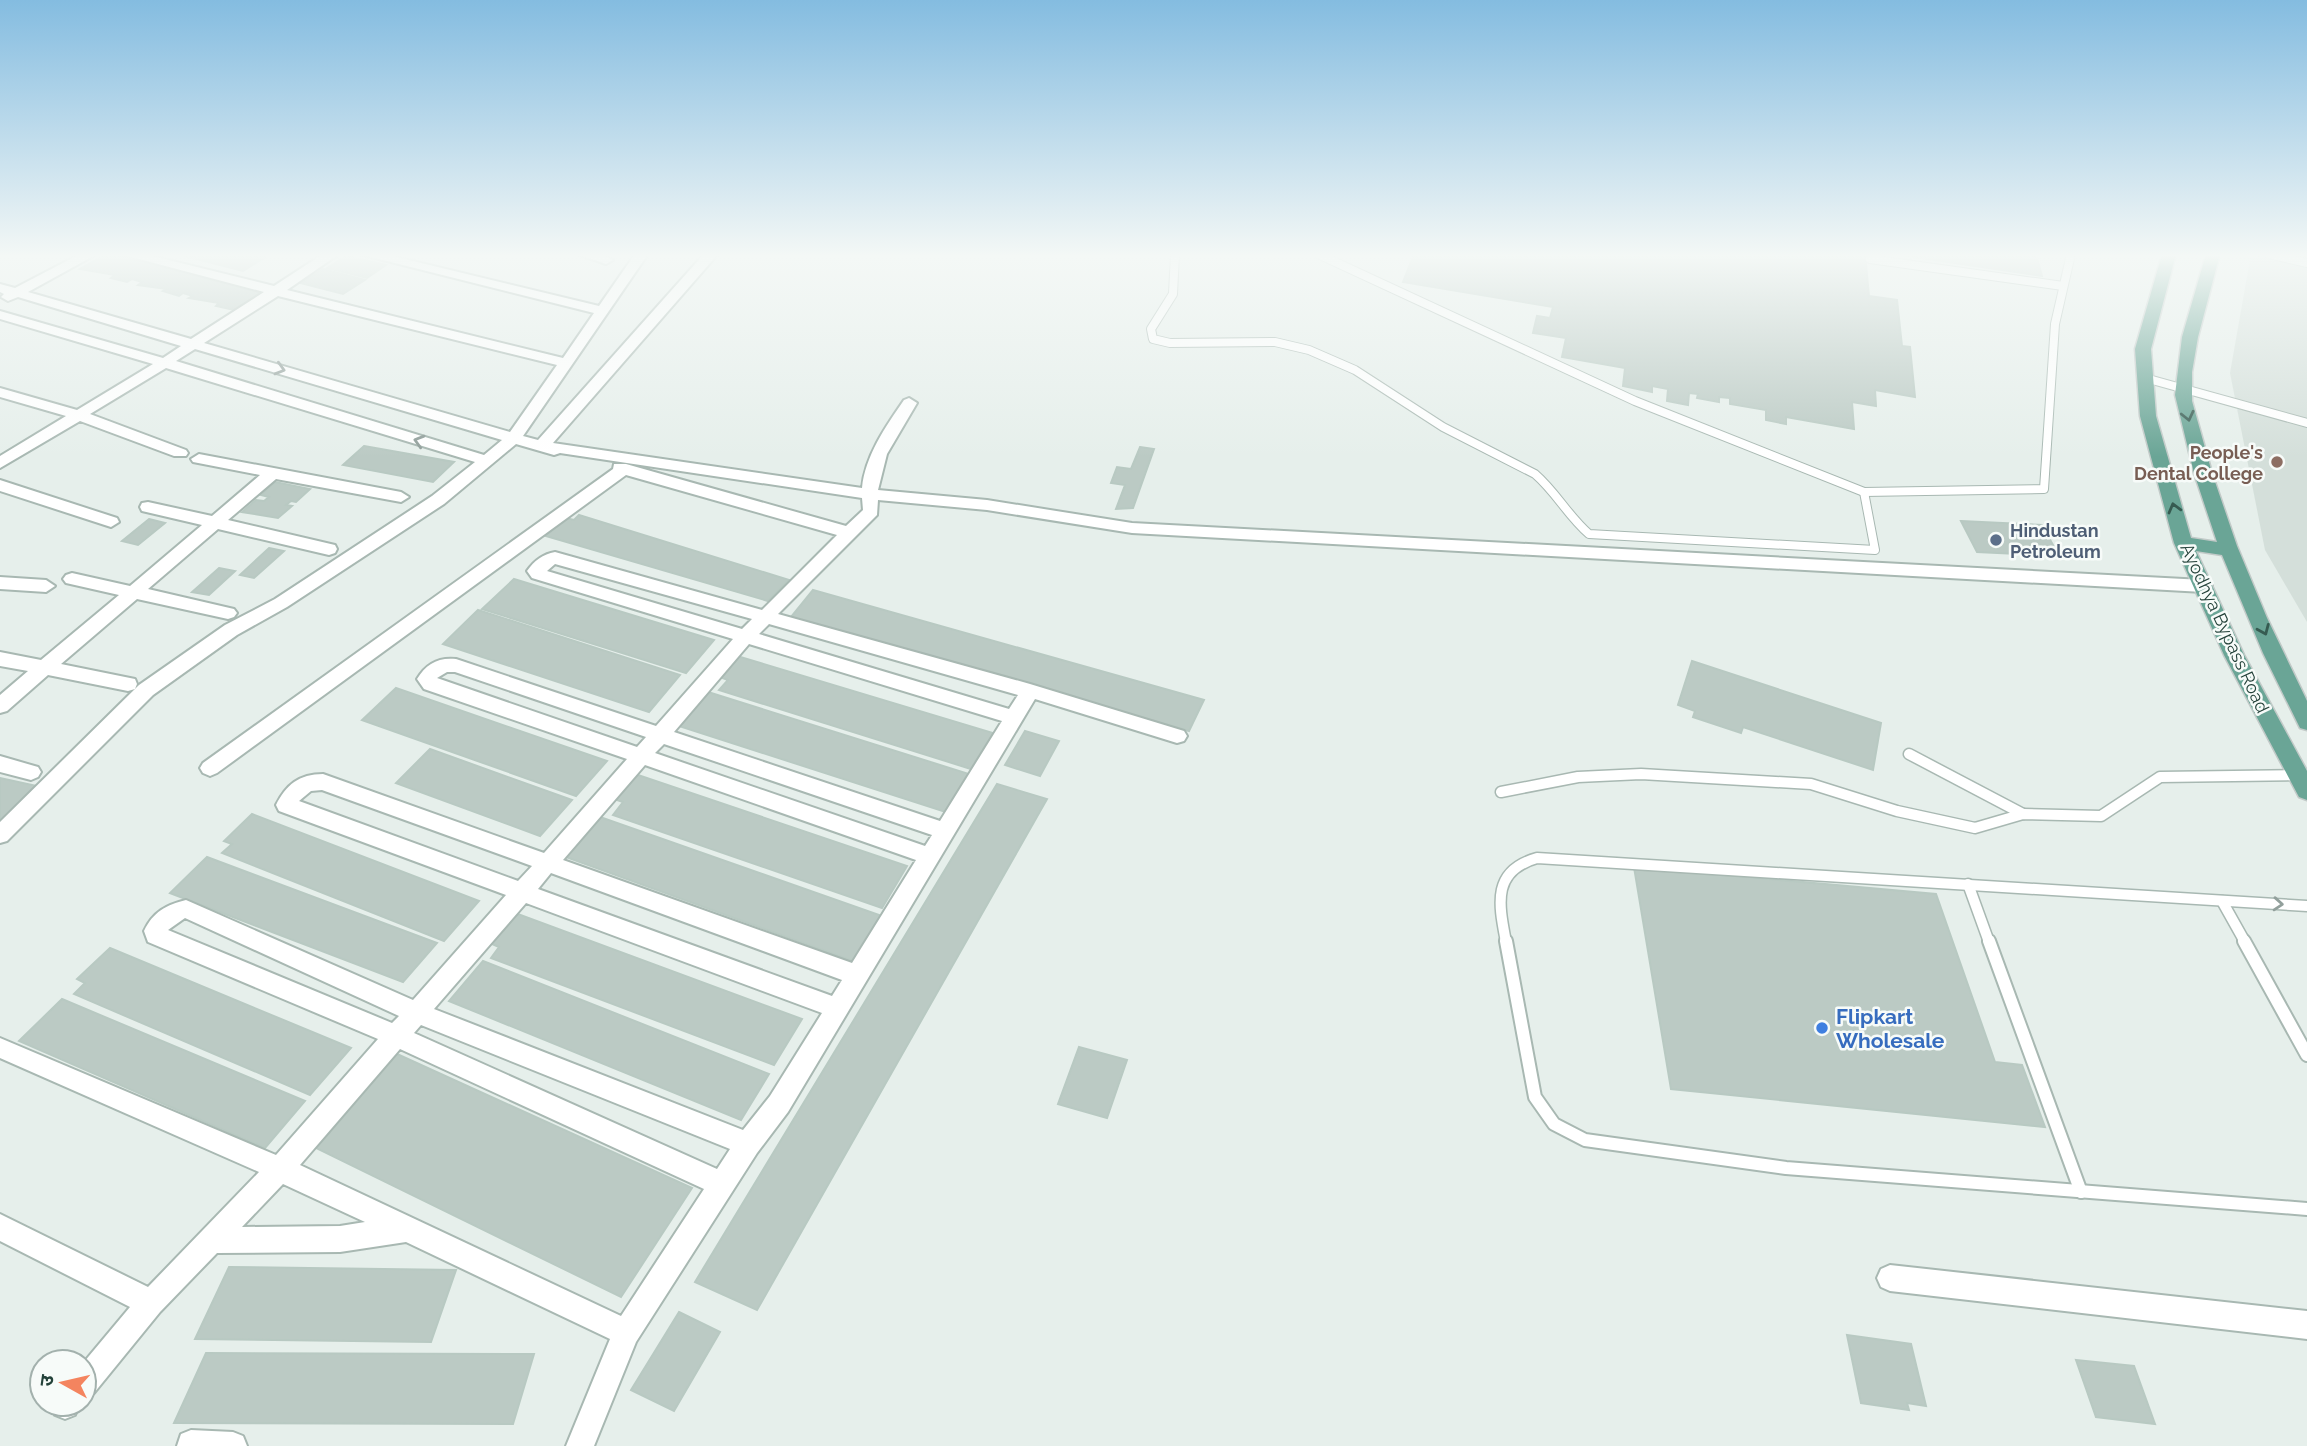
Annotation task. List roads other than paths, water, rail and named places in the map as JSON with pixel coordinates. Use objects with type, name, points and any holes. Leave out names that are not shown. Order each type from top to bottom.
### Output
[{"type":"main road","name":"Ayodhya Bypass Road","points":[[2151,321],[2143,349],[2148,416],[2183,543],[2234,656],[2302,783]]},
{"type":"main road","name":"Ayodhya Bypass Road","points":[[2193,321],[2183,388],[2198,456],[2230,550],[2280,669],[2307,722]]},
{"type":"main road","points":[[2183,543],[2230,550]]},
{"type":"main road","points":[[2284,750],[2307,752]]},
{"type":"street","points":[[22,321],[485,460]]},
{"type":"street","points":[[110,321],[851,533]]},
{"type":"street","points":[[0,463],[228,321]]},
{"type":"street","points":[[399,321],[567,363]]},
{"type":"street","points":[[0,835],[146,690],[231,630],[281,603],[438,500],[514,438],[597,321]]},
{"type":"street","points":[[542,446],[652,321]]},
{"type":"street","points":[[0,392],[78,415],[180,453]]},
{"type":"street","points":[[98,1365],[151,1303],[280,1169],[747,635],[871,511],[867,494],[877,457],[909,403]]},
{"type":"street","points":[[542,446],[867,494],[987,505],[1132,528],[2203,586]]},
{"type":"street","points":[[199,459],[401,498]]},
{"type":"street","points":[[211,768],[623,469]]},
{"type":"street","points":[[0,706],[273,473]]},
{"type":"street","points":[[0,485],[111,522]]},
{"type":"street","points":[[148,508],[329,549]]},
{"type":"street","points":[[1015,718],[538,574],[536,570],[549,559],[555,558],[1030,691],[1177,736]]},
{"type":"street","points":[[72,579],[228,612]]},
{"type":"street","points":[[0,583],[46,586]]},
{"type":"street","points":[[0,659],[128,684]]},
{"type":"street","points":[[930,856],[432,684],[426,679],[436,667],[447,664],[456,666],[946,831]]},
{"type":"street","points":[[580,1446],[626,1333],[748,1144],[779,1104],[1030,691]]},
{"type":"street","points":[[0,764],[31,772]]},
{"type":"street","points":[[837,1008],[286,805],[301,785],[309,781],[323,782],[857,975]]},
{"type":"street","points":[[722,1184],[396,1036],[156,935],[155,931],[162,919],[173,911],[186,909],[417,1013],[748,1144]]},
{"type":"street","points":[[2,1048],[280,1169],[626,1333]]},
{"type":"street","points":[[0,1227],[151,1303]]},
{"type":"street","points":[[212,1240],[340,1239],[407,1229]]},
{"type":"street","points":[[1890,1278],[2307,1325]]},
{"type":"street","points":[[191,1444],[233,1446]]},
{"type":"lane","points":[[1156,321],[1151,328],[1153,339],[1170,344],[1275,342],[1310,350],[1355,370],[1443,427],[1535,474],[1548,485],[1576,523],[1589,534],[1875,550],[1864,492]]},
{"type":"lane","points":[[1464,321],[1635,401],[1864,492],[2044,489],[2056,321]]},
{"type":"lane","points":[[2145,377],[2307,423]]},
{"type":"lane","points":[[1909,754],[2023,814]]},
{"type":"lane","points":[[1501,792],[1578,777],[1641,774],[1811,784],[1897,811],[1975,828],[2023,814],[2101,816],[2160,776],[2302,783]]},
{"type":"lane","points":[[2307,906],[1537,858],[1517,863],[1503,881],[1499,905],[1535,1097],[1554,1124],[1586,1140],[1786,1168],[2307,1209]]},
{"type":"lane","points":[[1968,884],[2081,1192]]},
{"type":"lane","points":[[2222,901],[2307,1055]]},
{"type":"place","name":"People's Dental College","points":[[2277,462]]},
{"type":"place","name":"Hindustan Petroleum","points":[[1996,540]]},
{"type":"place","name":"Flipkart Wholesale","points":[[1822,1028]]}]
